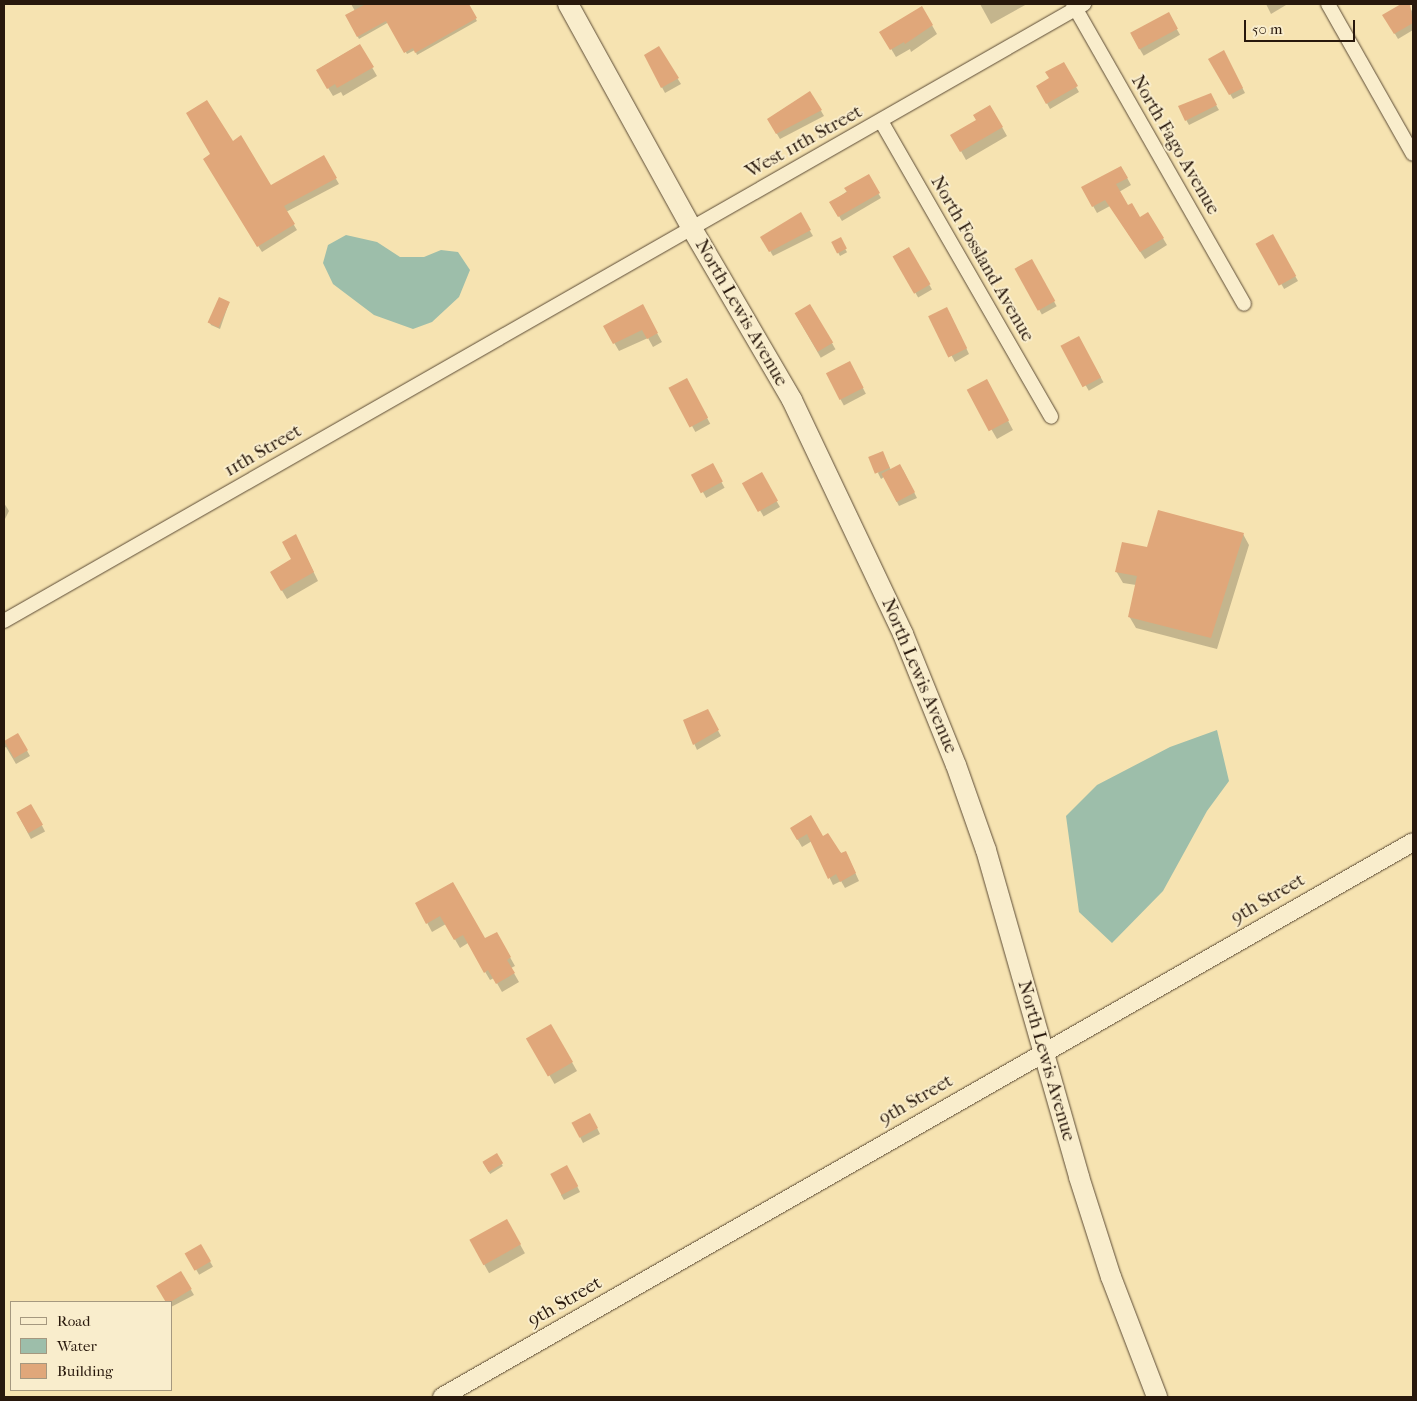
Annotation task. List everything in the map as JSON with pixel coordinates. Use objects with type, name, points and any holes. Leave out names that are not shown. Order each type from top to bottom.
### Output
[{"type":"main road","name":"North Lewis Avenue","points":[[568,4],[690,227],[792,400],[903,634],[956,764],[986,850],[1111,1277],[1157,1397]]},
{"type":"street","points":[[1328,4],[1413,154]]},
{"type":"street","name":"West 11th Street","points":[[541,313],[690,227],[881,121],[1078,5]]},
{"type":"street","name":"North Fago Avenue","points":[[1078,5],[1244,304]]},
{"type":"street","name":"North Fossland Avenue","points":[[881,121],[1050,417]]},
{"type":"street","name":"11th Street","points":[[4,621],[541,313]]},
{"type":"street","name":"9th Street","points":[[442,1397],[1044,1051],[1413,842]]},
{"type":"water","points":[[346,235],[377,242],[400,257],[424,257],[441,250],[458,252],[470,270],[459,297],[432,322],[413,329],[374,315],[333,284],[323,263],[328,245]]},
{"type":"water","points":[[1217,730],[1229,781],[1207,811],[1163,891],[1112,943],[1079,912],[1066,816],[1097,785],[1170,747]]},
{"type":"building","points":[[366,4],[469,4],[477,18],[415,53],[413,48],[404,53],[386,21],[357,37],[345,15]]},
{"type":"building","points":[[1401,4],[1410,4],[1413,23],[1394,34],[1382,15]]},
{"type":"building","points":[[922,6],[933,25],[905,44],[904,42],[890,50],[879,32]]},
{"type":"building","points":[[1169,12],[1178,29],[1139,49],[1130,33]]},
{"type":"building","points":[[360,44],[374,67],[337,88],[335,84],[327,89],[316,70]]},
{"type":"building","points":[[659,46],[679,78],[661,88],[644,55]]},
{"type":"building","points":[[1224,50],[1243,88],[1229,95],[1208,59]]},
{"type":"building","points":[[1064,62],[1078,86],[1046,104],[1036,86],[1049,78],[1045,72]]},
{"type":"building","points":[[810,91],[822,110],[776,134],[767,119]]},
{"type":"building","points":[[1211,93],[1217,105],[1185,121],[1178,106]]},
{"type":"building","points":[[207,100],[233,141],[241,135],[271,185],[324,155],[337,178],[284,206],[295,224],[257,247],[203,159],[210,154],[186,113]]},
{"type":"building","points":[[990,105],[1003,127],[960,152],[950,135],[976,120],[973,115]]},
{"type":"building","points":[[1121,166],[1128,178],[1116,184],[1128,205],[1132,203],[1140,217],[1148,212],[1164,238],[1140,252],[1105,200],[1092,207],[1081,187]]},
{"type":"building","points":[[869,174],[880,193],[838,217],[829,202],[847,192],[844,188]]},
{"type":"building","points":[[801,212],[811,230],[769,252],[760,237]]},
{"type":"building","points":[[1273,234],[1296,276],[1279,286],[1256,244]]},
{"type":"building","points":[[841,237],[847,249],[837,254],[831,242]]},
{"type":"building","points":[[909,247],[930,284],[914,294],[893,256]]},
{"type":"building","points":[[1032,259],[1055,301],[1038,311],[1015,269]]},
{"type":"building","points":[[219,297],[230,302],[219,327],[208,323]]},
{"type":"building","points":[[643,304],[658,333],[647,339],[642,330],[613,344],[603,326]]},
{"type":"building","points":[[810,304],[833,343],[818,352],[795,313]]},
{"type":"building","points":[[947,307],[967,348],[948,358],[928,316]]},
{"type":"building","points":[[1079,336],[1101,377],[1083,387],[1060,346]]},
{"type":"building","points":[[850,361],[864,388],[840,400],[826,373]]},
{"type":"building","points":[[687,378],[708,418],[690,428],[668,388]]},
{"type":"building","points":[[987,379],[1009,420],[989,431],[967,390]]},
{"type":"building","points":[[883,451],[890,468],[875,474],[868,457]]},
{"type":"building","points":[[713,463],[723,482],[701,493],[691,475]]},
{"type":"building","points":[[900,464],[915,492],[896,502],[881,474]]},
{"type":"building","points":[[762,472],[778,501],[758,512],[742,483]]},
{"type":"building","points":[[1158,510],[1244,533],[1211,638],[1128,617],[1137,576],[1115,572],[1122,542],[1147,547]]},
{"type":"building","points":[[296,534],[314,572],[281,591],[270,572],[291,559],[282,542]]},
{"type":"building","points":[[708,709],[719,730],[693,745],[683,720]]},
{"type":"building","points":[[18,733],[28,750],[14,758],[4,741]]},
{"type":"building","points":[[31,804],[43,825],[28,833],[16,812]]},
{"type":"building","points":[[811,815],[823,836],[828,833],[841,853],[846,851],[856,873],[840,882],[836,874],[828,879],[807,834],[797,840],[790,828]]},
{"type":"building","points":[[453,882],[485,938],[497,932],[511,957],[507,960],[515,973],[496,984],[488,970],[484,973],[463,935],[454,940],[440,916],[426,924],[415,903]]},
{"type":"building","points":[[551,1024],[573,1062],[548,1077],[526,1038]]},
{"type":"building","points":[[590,1113],[598,1128],[579,1138],[571,1123]]},
{"type":"building","points":[[497,1153],[503,1163],[489,1172],[482,1162]]},
{"type":"building","points":[[567,1165],[578,1186],[561,1195],[550,1174]]},
{"type":"building","points":[[507,1219],[521,1244],[483,1265],[469,1240]]},
{"type":"building","points":[[201,1244],[211,1261],[195,1271],[185,1254]]},
{"type":"building","points":[[181,1271],[192,1289],[172,1301],[165,1301],[156,1286]]}]
